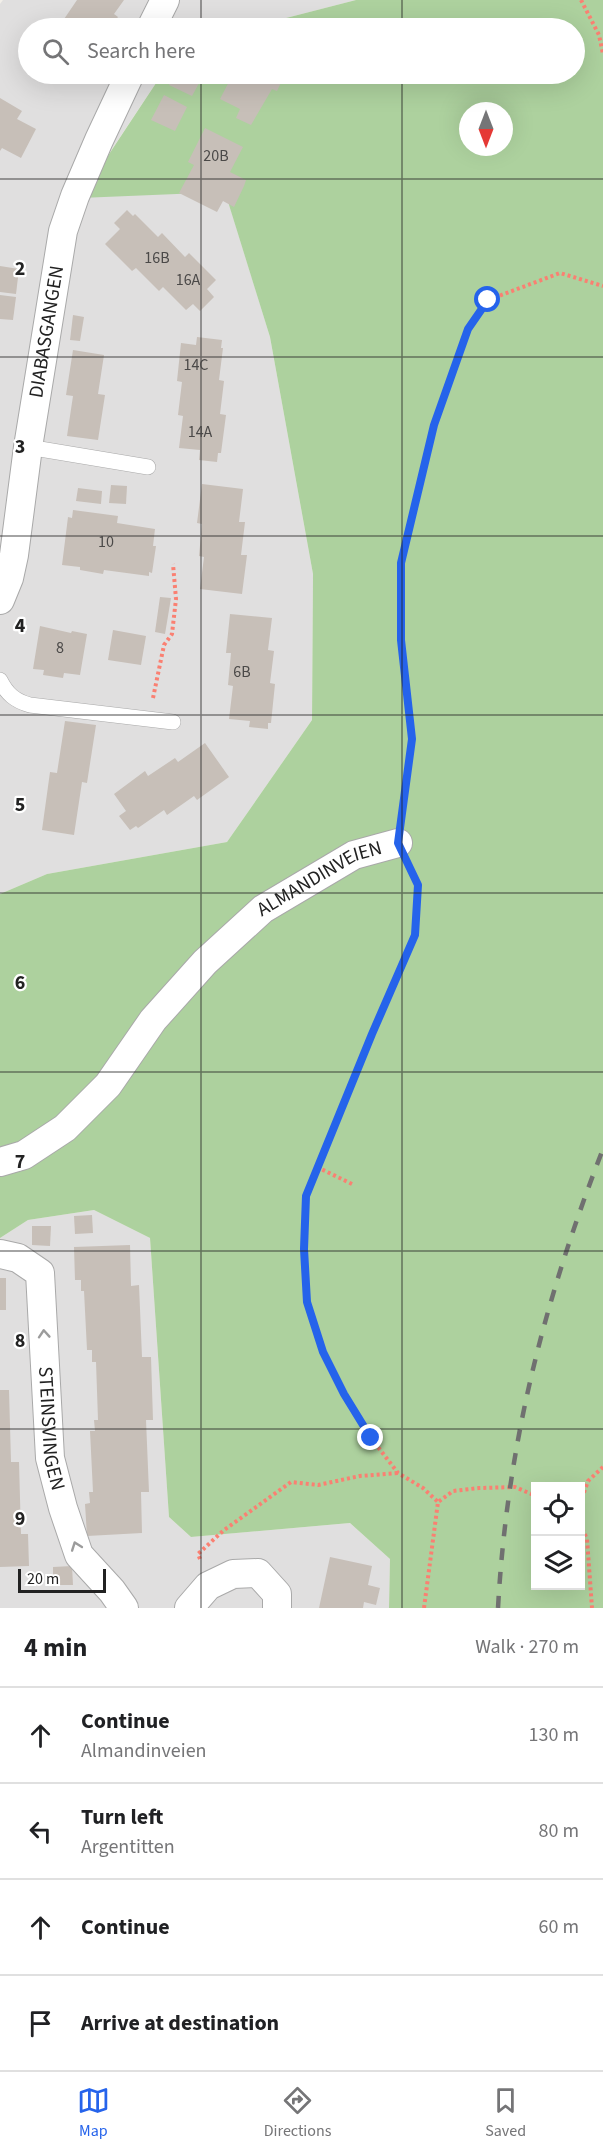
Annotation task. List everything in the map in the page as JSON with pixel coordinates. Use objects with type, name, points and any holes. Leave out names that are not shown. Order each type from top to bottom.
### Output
[{"type":"street","points":[[157,18],[165,0]]},
{"type":"street","name":"DIABASGANGEN","points":[[0,600],[9,578],[14,555],[28,447],[63,231],[75,196],[125,84]]},
{"type":"street","name":"ALMANDINVEIEN","points":[[0,1162],[24,1155],[65,1128],[108,1085],[153,1020],[198,970],[264,909],[354,855],[398,843]]},
{"type":"street","name":"STEINSVINGEN","points":[[0,1254],[18,1258],[40,1274],[50,1458],[60,1498],[79,1555],[112,1591],[124,1608]]},
{"type":"street","points":[[189,1608],[208,1586],[233,1574],[258,1573],[277,1594],[277,1608]]},
{"type":"lane","points":[[28,447],[148,466]]},
{"type":"lane","points":[[0,680],[17,701],[30,705],[173,722]]},
{"type":"path","points":[[580,0],[599,35],[603,54]]},
{"type":"path","name":"ALMANDINVEIEN","points":[[398,843],[412,739],[401,640],[401,563],[434,425],[468,329],[488,300],[560,273],[603,286]]},
{"type":"path","points":[[149,719],[165,645],[172,634],[176,599],[173,564]]},
{"type":"path","points":[[398,843],[418,885],[415,935],[306,1196],[304,1249],[307,1302],[323,1352],[344,1394],[371,1438],[398,1473],[423,1488],[438,1502]]},
{"type":"path","points":[[319,1168],[352,1184]]},
{"type":"path","points":[[585,1489],[588,1481],[603,1467]]},
{"type":"path","points":[[208,1586],[198,1554],[224,1530],[291,1482],[318,1485],[360,1476],[398,1473]]},
{"type":"path","points":[[424,1608],[438,1502],[453,1491],[479,1488],[515,1487],[531,1494]]},
{"type":"path","points":[[585,1534],[592,1608]]},
{"type":"shaded area","points":[[3,0],[356,0],[286,18],[18,18],[18,84],[155,84],[80,197],[225,191],[270,337],[313,574],[312,720],[227,842],[47,874],[0,894],[0,4]]},
{"type":"shaded area","points":[[94,1210],[150,1238],[169,1517],[191,1537],[350,1523],[390,1559],[389,1608],[0,1608],[0,1238],[28,1220]]},
{"type":"green space","points":[[356,0],[603,0],[603,1608],[389,1608],[390,1559],[350,1523],[191,1537],[169,1517],[150,1238],[94,1210],[28,1220],[0,1238],[0,894],[47,874],[227,842],[312,720],[313,574],[270,337],[225,192],[80,198],[155,84],[585,84],[585,18],[286,18]]},
{"type":"building","points":[[77,0],[124,0],[114,14],[117,18],[65,18]]},
{"type":"building","points":[[169,84],[199,84],[192,96]]},
{"type":"building","points":[[228,84],[280,84],[277,91],[272,89],[251,125],[236,118],[240,109],[220,99]]},
{"type":"building","points":[[164,95],[187,107],[175,131],[151,120]]},
{"type":"building","points":[[0,98],[22,111],[17,119],[36,129],[21,158],[2,148],[0,151]]},
{"type":"building","points":[[205,128],[243,147],[230,172],[246,180],[244,186],[234,207],[223,201],[217,212],[179,193],[194,165],[188,162]]},
{"type":"building","points":[[127,210],[133,216],[135,214],[158,237],[162,233],[185,257],[189,253],[216,280],[207,289],[214,297],[200,311],[193,304],[186,310],[163,287],[159,291],[136,268],[132,271],[105,244],[120,229],[114,223]]},
{"type":"building","points":[[0,266],[19,269],[16,294],[0,292]]},
{"type":"building","points":[[0,295],[16,297],[13,320],[0,319]]},
{"type":"building","points":[[73,315],[84,317],[80,341],[70,340]]},
{"type":"building","points":[[197,337],[222,340],[219,380],[224,381],[220,414],[226,415],[221,453],[218,453],[217,462],[199,460],[200,450],[179,448],[183,416],[178,415],[182,382],[177,381],[181,343],[196,345]]},
{"type":"building","points":[[73,350],[104,355],[98,394],[105,395],[98,440],[67,436],[73,396],[66,395]]},
{"type":"building","points":[[202,484],[243,489],[239,522],[245,522],[241,555],[247,555],[242,594],[200,589],[204,557],[199,556],[202,524],[197,523]]},
{"type":"building","points":[[111,485],[127,486],[126,504],[109,503]]},
{"type":"building","points":[[78,488],[102,491],[101,504],[76,501]]},
{"type":"building","points":[[73,510],[118,516],[117,523],[155,529],[153,546],[156,546],[152,573],[149,572],[149,576],[104,570],[103,574],[80,570],[80,567],[62,565],[68,517],[72,518]]},
{"type":"building","points":[[160,597],[171,598],[165,634],[155,632]]},
{"type":"building","points":[[230,614],[272,618],[268,650],[274,651],[270,683],[275,684],[271,723],[268,723],[268,729],[249,727],[250,721],[229,719],[233,686],[228,685],[231,653],[226,653]]},
{"type":"building","points":[[40,626],[87,634],[80,675],[64,673],[63,678],[43,675],[44,670],[33,669]]},
{"type":"building","points":[[113,630],[146,636],[141,665],[108,660]]},
{"type":"building","points":[[65,721],[96,725],[87,783],[82,782],[74,835],[42,830],[50,772],[57,773]]},
{"type":"building","points":[[205,743],[229,777],[197,800],[194,796],[167,815],[164,810],[138,828],[136,826],[130,830],[119,816],[126,811],[114,794],[145,771],[148,776],[175,758],[178,762]]},
{"type":"building","points":[[92,1215],[93,1233],[75,1234],[74,1216]]},
{"type":"building","points":[[32,1226],[51,1226],[50,1246],[32,1245]]},
{"type":"building","points":[[130,1245],[131,1286],[139,1285],[142,1357],[151,1357],[153,1420],[146,1420],[149,1492],[141,1492],[142,1533],[87,1536],[85,1504],[90,1503],[89,1492],[93,1492],[90,1431],[95,1431],[94,1420],[98,1420],[96,1362],[92,1362],[92,1350],[87,1350],[84,1291],[81,1291],[81,1280],[75,1280],[74,1247]]},
{"type":"building","points":[[0,1278],[6,1278],[6,1310],[0,1310]]},
{"type":"building","points":[[0,1390],[9,1390],[11,1462],[19,1462],[21,1534],[28,1534],[29,1566],[0,1567]]},
{"type":"building","points":[[330,1557],[372,1566],[368,1585],[380,1588],[376,1605],[364,1602],[363,1608],[319,1608]]},
{"type":"building","points":[[72,1566],[73,1585],[53,1585],[53,1567]]},
{"type":"railway","points":[[498,1608],[510,1489],[532,1374],[563,1262],[603,1149]]},
{"type":"route","points":[[371,1438],[344,1394],[323,1352],[307,1302],[304,1249],[306,1196],[415,935],[418,885],[398,843],[412,739],[401,640],[401,563],[434,425],[468,329],[488,300]]}]
